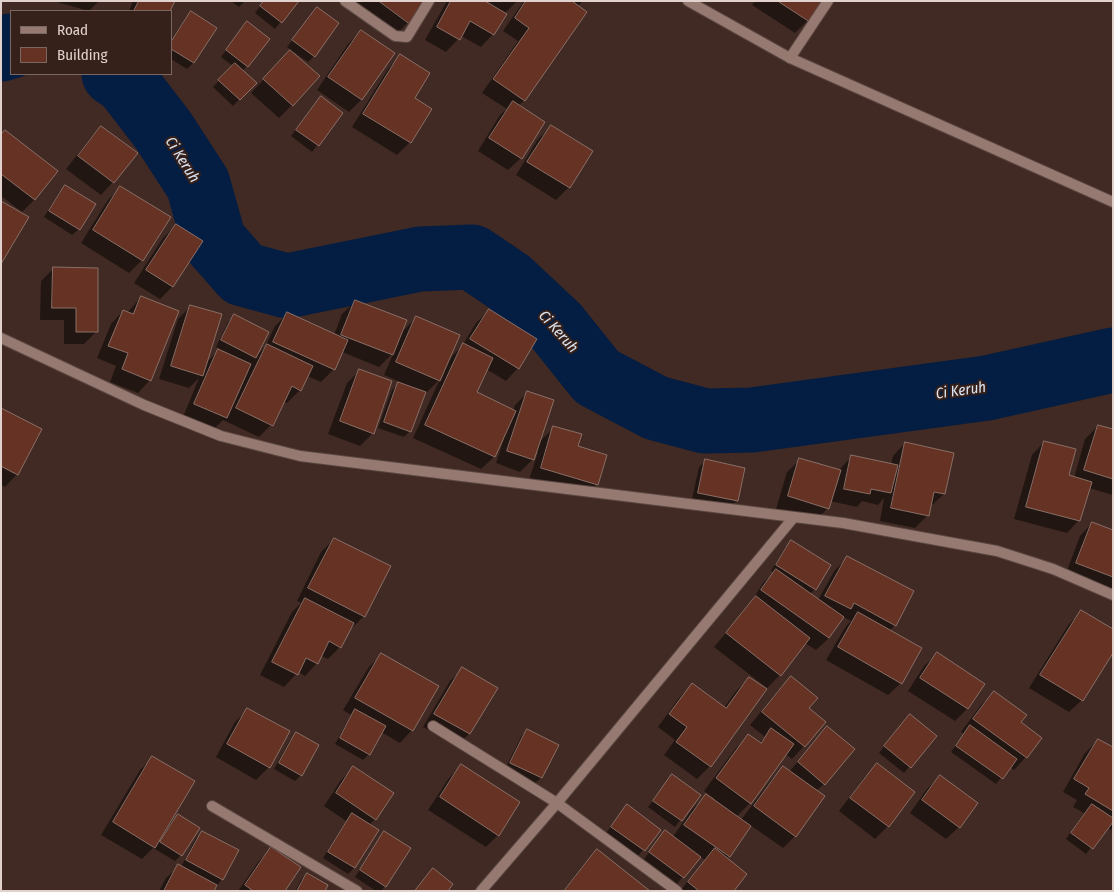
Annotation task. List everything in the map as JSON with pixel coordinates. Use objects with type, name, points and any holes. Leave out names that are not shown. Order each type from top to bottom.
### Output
[{"type":"street","points":[[345,1],[395,36],[401,38],[407,37],[429,1]]},
{"type":"street","points":[[688,1],[790,58],[1113,202]]},
{"type":"street","points":[[790,58],[828,1]]},
{"type":"street","points":[[1,338],[144,405],[221,436],[300,456],[843,523],[997,551],[1053,569],[1113,596]]},
{"type":"street","points":[[481,891],[557,803],[794,517]]},
{"type":"street","points":[[433,726],[557,803],[677,891]]},
{"type":"street","points":[[212,806],[357,891]]},
{"type":"building","points":[[139,1],[175,1],[170,10],[134,10]]},
{"type":"building","points":[[264,1],[299,1],[282,23],[260,6]]},
{"type":"building","points":[[379,1],[425,1],[409,23]]},
{"type":"building","points":[[451,1],[485,1],[507,14],[494,35],[470,21],[460,40],[437,27]]},
{"type":"building","points":[[526,1],[572,1],[587,12],[525,101],[493,79],[529,28],[515,18]]},
{"type":"building","points":[[778,1],[822,1],[809,21]]},
{"type":"building","points":[[317,7],[339,23],[315,57],[292,40]]},
{"type":"building","points":[[191,11],[217,28],[194,63],[172,50],[172,40]]},
{"type":"building","points":[[247,21],[270,39],[248,67],[226,50]]},
{"type":"building","points":[[361,30],[395,53],[362,100],[328,77]]},
{"type":"building","points":[[290,50],[320,76],[293,106],[263,79]]},
{"type":"building","points":[[400,54],[430,73],[415,98],[432,109],[411,143],[363,114]]},
{"type":"building","points":[[235,63],[257,83],[240,100],[218,80]]},
{"type":"building","points":[[321,96],[343,113],[319,146],[296,130]]},
{"type":"building","points":[[513,101],[545,122],[522,159],[489,138]]},
{"type":"building","points":[[551,125],[593,151],[570,188],[527,162]]},
{"type":"building","points":[[101,126],[138,153],[114,183],[78,156]]},
{"type":"building","points":[[5,130],[58,171],[35,200],[1,174],[1,135]]},
{"type":"building","points":[[65,185],[96,204],[80,230],[49,211]]},
{"type":"building","points":[[120,186],[171,217],[143,261],[93,230]]},
{"type":"building","points":[[1,201],[29,217],[1,264]]},
{"type":"building","points":[[176,224],[203,241],[173,287],[146,270]]},
{"type":"building","points":[[53,267],[98,268],[98,332],[76,332],[76,308],[52,308]]},
{"type":"building","points":[[141,296],[179,311],[151,381],[122,369],[128,353],[108,346],[123,310],[133,314]]},
{"type":"building","points":[[355,300],[407,320],[393,355],[341,335]]},
{"type":"building","points":[[190,305],[222,314],[203,376],[171,366]]},
{"type":"building","points":[[489,309],[537,339],[519,369],[470,339]]},
{"type":"building","points":[[287,312],[348,340],[335,370],[273,342]]},
{"type":"building","points":[[234,314],[269,332],[256,358],[221,340]]},
{"type":"building","points":[[416,316],[460,335],[440,381],[396,362]]},
{"type":"building","points":[[463,343],[493,358],[477,392],[516,411],[495,457],[425,425]]},
{"type":"building","points":[[267,344],[313,366],[301,391],[292,386],[273,426],[236,408]]},
{"type":"building","points":[[218,349],[251,364],[227,418],[194,404]]},
{"type":"building","points":[[359,369],[392,381],[374,434],[340,421]]},
{"type":"building","points":[[398,382],[426,392],[411,432],[384,422]]},
{"type":"building","points":[[527,391],[554,400],[534,460],[507,451]]},
{"type":"building","points":[[1,408],[42,429],[18,475],[1,466]]},
{"type":"building","points":[[1098,425],[1113,429],[1113,479],[1084,470]]},
{"type":"building","points":[[553,426],[582,434],[578,446],[607,455],[598,485],[541,468]]},
{"type":"building","points":[[1044,441],[1076,449],[1069,475],[1092,482],[1080,521],[1026,507]]},
{"type":"building","points":[[905,442],[954,453],[945,494],[934,492],[929,516],[891,508]]},
{"type":"building","points":[[851,455],[898,465],[891,493],[871,489],[870,494],[844,489]]},
{"type":"building","points":[[799,458],[841,470],[829,509],[788,496]]},
{"type":"building","points":[[705,459],[745,468],[738,501],[698,493]]},
{"type":"building","points":[[1092,522],[1113,530],[1113,577],[1076,563]]},
{"type":"building","points":[[334,538],[391,566],[365,617],[308,588]]},
{"type":"building","points":[[791,540],[831,565],[816,590],[776,565]]},
{"type":"building","points":[[847,556],[914,591],[896,626],[854,603],[851,609],[825,596]]},
{"type":"building","points":[[776,569],[844,617],[829,638],[761,590]]},
{"type":"building","points":[[756,596],[810,638],[781,676],[726,633]]},
{"type":"building","points":[[305,598],[354,623],[341,648],[329,641],[318,664],[306,658],[298,675],[272,662]]},
{"type":"building","points":[[1081,610],[1113,629],[1113,653],[1083,701],[1040,675]]},
{"type":"building","points":[[858,612],[922,648],[902,684],[838,647]]},
{"type":"building","points":[[937,652],[985,684],[968,709],[920,678]]},
{"type":"building","points":[[381,653],[439,686],[413,731],[355,698]]},
{"type":"building","points":[[462,667],[498,688],[470,734],[434,714]]},
{"type":"building","points":[[791,676],[818,698],[809,708],[826,722],[805,747],[762,712]]},
{"type":"building","points":[[749,677],[767,689],[711,767],[676,742],[687,727],[669,714],[692,683],[726,708]]},
{"type":"building","points":[[994,691],[1027,715],[1021,722],[1042,738],[1027,758],[973,719]]},
{"type":"building","points":[[247,708],[290,731],[270,768],[227,744]]},
{"type":"building","points":[[355,709],[386,726],[370,755],[340,738]]},
{"type":"building","points":[[910,714],[937,736],[911,768],[884,746]]},
{"type":"building","points":[[970,725],[1017,759],[1003,779],[956,746]]},
{"type":"building","points":[[827,726],[855,749],[825,785],[798,762]]},
{"type":"building","points":[[771,728],[794,744],[751,804],[716,778],[748,734],[761,743]]},
{"type":"building","points":[[527,729],[559,745],[542,778],[510,763]]},
{"type":"building","points":[[296,732],[319,745],[302,776],[279,763]]},
{"type":"building","points":[[1098,739],[1113,747],[1113,811],[1085,794],[1089,788],[1074,779]]},
{"type":"building","points":[[152,756],[195,781],[155,848],[113,822]]},
{"type":"building","points":[[877,763],[915,792],[889,827],[850,798]]},
{"type":"building","points":[[461,764],[520,802],[499,836],[440,797]]},
{"type":"building","points":[[353,766],[394,793],[376,820],[336,793]]},
{"type":"building","points":[[783,766],[825,796],[796,837],[754,806]]},
{"type":"building","points":[[672,774],[701,795],[682,821],[653,801]]},
{"type":"building","points":[[940,775],[978,803],[960,828],[922,800]]},
{"type":"building","points":[[706,794],[751,826],[730,857],[684,825]]},
{"type":"building","points":[[627,804],[661,830],[645,851],[611,827]]},
{"type":"building","points":[[1092,804],[1113,818],[1113,822],[1093,849],[1071,833]]},
{"type":"building","points":[[352,813],[379,830],[355,868],[328,852]]},
{"type":"building","points":[[178,814],[200,828],[182,856],[160,842]]},
{"type":"building","points":[[665,830],[701,857],[684,878],[649,852]]},
{"type":"building","points":[[202,831],[239,850],[223,880],[186,860]]},
{"type":"building","points":[[384,831],[411,848],[386,887],[360,870]]},
{"type":"building","points":[[271,847],[301,867],[285,891],[253,891],[245,885]]},
{"type":"building","points":[[715,848],[747,874],[734,891],[699,891],[688,882]]},
{"type":"building","points":[[597,849],[650,891],[564,891]]},
{"type":"building","points":[[178,864],[217,885],[214,891],[164,891]]},
{"type":"building","points":[[433,868],[453,884],[448,891],[415,891]]},
{"type":"building","points":[[307,873],[328,885],[325,891],[297,891]]},
{"type":"waterway","name":"Ci Keruh","points":[[1,49],[10,46]]},
{"type":"waterway","name":"Ci Keruh","points":[[116,75],[126,82],[163,130],[198,184],[214,241],[243,274],[287,286],[420,259],[472,257],[509,282],[557,327],[597,377],[656,408],[705,421],[752,420],[987,388],[1113,360]]}]
